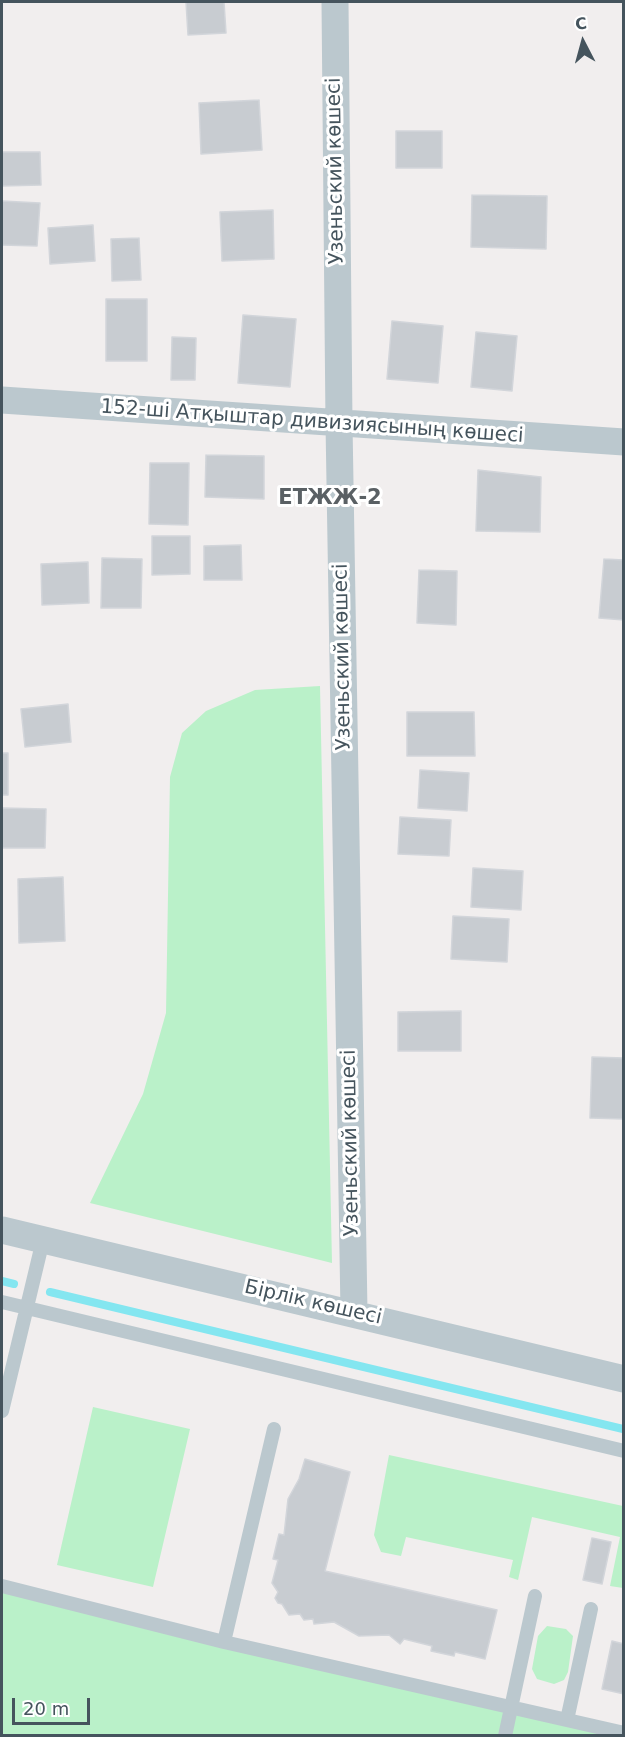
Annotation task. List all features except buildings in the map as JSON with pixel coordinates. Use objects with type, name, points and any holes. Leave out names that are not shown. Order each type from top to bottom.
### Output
[{"type":"street","name":"Узеньский көшесі","points":[[335,2],[339,424],[354,1312]]},
{"type":"street","name":"152-ші Атқыштар дивизиясының көшесі","points":[[2,400],[624,442]]},
{"type":"street","name":"Бірлік көшесі","points":[[2,1230],[354,1312],[624,1379]]},
{"type":"lane","points":[[2,1411],[43,1240]]},
{"type":"lane","points":[[2,1302],[624,1451]]},
{"type":"lane","points":[[224,1642],[274,1429]]},
{"type":"lane","points":[[2,1586],[224,1642],[624,1733]]},
{"type":"lane","points":[[506,1736],[535,1596]]},
{"type":"lane","points":[[567,1720],[591,1608]]},
{"type":"green space","points":[[320,686],[332,1263],[90,1203],[143,1094],[166,1013],[170,777],[182,733],[206,711],[255,690]]},
{"type":"green space","points":[[93,1407],[190,1429],[153,1587],[57,1565]]},
{"type":"green space","points":[[389,1455],[623,1506],[623,1588],[610,1586],[620,1537],[532,1517],[518,1580],[509,1577],[513,1560],[406,1537],[401,1556],[381,1552],[374,1535]]},
{"type":"green space","points":[[2,1586],[623,1735],[2,1735]]},
{"type":"green space","points":[[547,1626],[566,1629],[573,1636],[568,1672],[564,1680],[554,1684],[537,1679],[532,1669],[538,1636]]},
{"type":"waterway","points":[[2,1281],[14,1284]]},
{"type":"waterway","points":[[50,1292],[623,1429]]},
{"type":"district","name":"ЕТЖЖ-2","points":[[330,499]]}]
